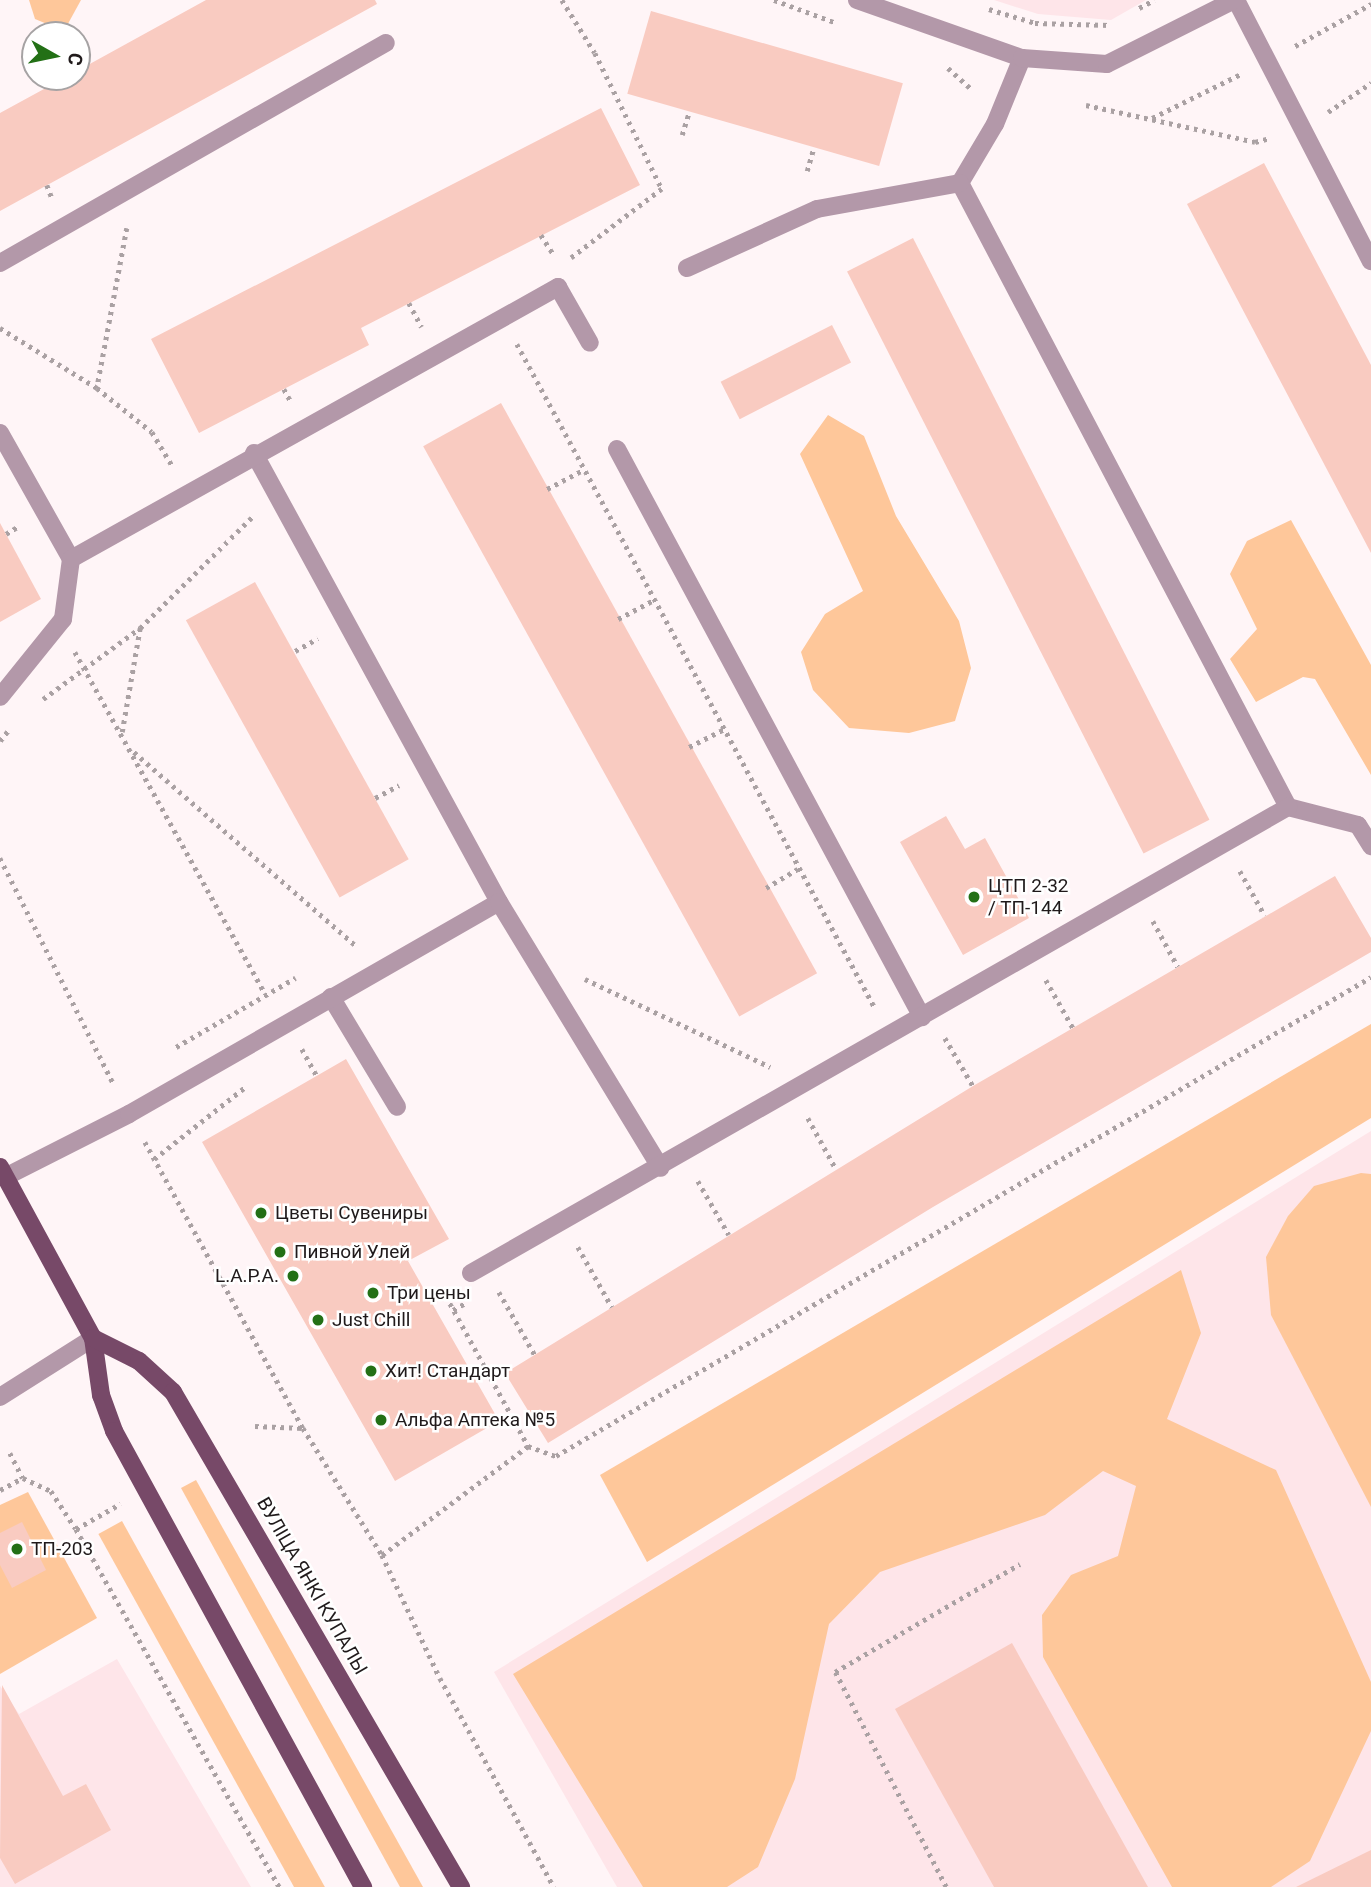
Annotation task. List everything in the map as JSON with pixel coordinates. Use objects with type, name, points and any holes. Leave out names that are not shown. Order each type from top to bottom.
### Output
[{"type":"main road","points":[[3,1172],[93,1338],[101,1395],[114,1431],[363,1887]]},
{"type":"main road","name":"ВУЛІЦА ЯНКІ КУПАЛЫ","points":[[93,1338],[139,1362],[173,1392],[461,1887]]},
{"type":"street","points":[[857,0],[1021,58],[1107,64],[1235,0],[1371,261]]},
{"type":"street","points":[[0,263],[386,43]]},
{"type":"street","points":[[687,268],[817,209],[960,183],[995,124],[1021,58]]},
{"type":"street","points":[[960,183],[1289,807]]},
{"type":"street","points":[[71,559],[254,453],[558,287],[590,343]]},
{"type":"street","points":[[0,433],[71,559],[60,624],[8,693],[0,697]]},
{"type":"street","points":[[617,449],[922,1017]]},
{"type":"street","points":[[254,453],[499,902],[661,1168]]},
{"type":"street","points":[[471,1273],[661,1168],[1289,807],[1358,825],[1371,846]]},
{"type":"street","points":[[3,1172],[129,1114],[499,902]]},
{"type":"street","points":[[331,997],[397,1107]]},
{"type":"street","points":[[0,1397],[93,1338]]},
{"type":"path","points":[[562,0],[595,53],[662,189],[583,252]]},
{"type":"path","points":[[1132,13],[1154,0]]},
{"type":"path","points":[[985,8],[1035,23],[1110,25],[1121,19]]},
{"type":"path","points":[[1086,105],[1255,142],[1304,129],[1371,83]]},
{"type":"path","points":[[682,135],[689,111]]},
{"type":"path","points":[[807,171],[814,147]]},
{"type":"path","points":[[97,388],[135,187]]},
{"type":"path","points":[[541,235],[559,264]]},
{"type":"path","points":[[409,303],[427,337]]},
{"type":"path","points":[[503,317],[877,1012],[865,1018]]},
{"type":"path","points":[[0,328],[97,388],[152,432],[179,477]]},
{"type":"path","points":[[547,489],[583,470]]},
{"type":"path","points":[[13,513],[27,537]]},
{"type":"path","points":[[30,708],[141,628],[253,516]]},
{"type":"path","points":[[6,534],[20,525]]},
{"type":"path","points":[[618,619],[653,600]]},
{"type":"path","points":[[60,624],[265,994]]},
{"type":"path","points":[[122,733],[141,628]]},
{"type":"path","points":[[295,651],[319,637]]},
{"type":"path","points":[[0,741],[13,724]]},
{"type":"path","points":[[689,747],[723,729]]},
{"type":"path","points":[[131,750],[355,945]]},
{"type":"path","points":[[374,799],[399,785]]},
{"type":"path","points":[[0,858],[129,1114],[303,1428],[382,1555],[440,1678],[554,1887]]},
{"type":"path","points":[[1236,863],[1265,916]]},
{"type":"path","points":[[766,888],[799,869]]},
{"type":"path","points":[[1149,913],[1178,967]]},
{"type":"path","points":[[1042,974],[1073,1028]]},
{"type":"path","points":[[471,1273],[446,1296],[528,1446],[556,1456],[1371,976]]},
{"type":"path","points":[[579,977],[772,1068],[783,1062]]},
{"type":"path","points":[[941,1032],[973,1086]]},
{"type":"path","points":[[289,1053],[299,1044],[317,1076]]},
{"type":"path","points":[[155,1159],[248,1085]]},
{"type":"path","points":[[804,1110],[836,1169]]},
{"type":"path","points":[[694,1173],[729,1235]]},
{"type":"path","points":[[575,1241],[612,1307]]},
{"type":"path","points":[[496,1286],[535,1355]]},
{"type":"path","points":[[255,1426],[303,1428]]},
{"type":"path","points":[[382,1555],[528,1446]]},
{"type":"path","points":[[10,1453],[23,1478],[51,1491],[76,1529],[279,1887]]},
{"type":"path","points":[[0,1490],[23,1478]]},
{"type":"path","points":[[76,1529],[124,1502]]},
{"type":"path","points":[[946,1887],[835,1672],[1020,1564]]},
{"type":"shaded area","points":[[29,0],[81,0],[69,21],[35,19]]},
{"type":"shaded area","points":[[994,0],[1146,0],[1111,20],[1038,14]]},
{"type":"shaded area","points":[[828,415],[864,436],[896,516],[959,621],[971,668],[955,721],[909,733],[849,728],[813,690],[801,652],[825,614],[863,591],[800,454]]},
{"type":"shaded area","points":[[1291,520],[1371,665],[1371,775],[1315,679],[1303,677],[1256,702],[1230,659],[1257,629],[1230,574],[1247,541]]},
{"type":"shaded area","points":[[1371,1024],[1371,1118],[647,1562],[600,1475]]},
{"type":"shaded area","points":[[1371,1131],[1371,1887],[617,1887],[494,1672]]},
{"type":"shaded area","points":[[1361,1173],[1371,1174],[1371,1507],[1271,1315],[1266,1257],[1288,1216],[1314,1186]]},
{"type":"shaded area","points":[[1181,1270],[1201,1333],[1167,1419],[1276,1470],[1371,1682],[1371,1731],[1310,1861],[1271,1887],[1172,1887],[1043,1657],[1042,1615],[1071,1575],[1118,1556],[1136,1486],[1103,1471],[1045,1515],[880,1572],[829,1624],[795,1779],[758,1867],[727,1887],[643,1887],[513,1674]]},
{"type":"shaded area","points":[[196,1480],[423,1887],[400,1887],[181,1488]]},
{"type":"shaded area","points":[[28,1492],[97,1618],[0,1674],[0,1505]]},
{"type":"shaded area","points":[[122,1521],[325,1887],[294,1887],[98,1534]]},
{"type":"shaded area","points":[[117,1659],[251,1887],[0,1887],[0,1686],[19,1714]]},
{"type":"building","points":[[206,0],[375,0],[377,4],[0,211],[0,113],[40,91],[91,91],[91,63]]},
{"type":"building","points":[[651,11],[903,83],[879,166],[627,94]]},
{"type":"building","points":[[601,108],[640,185],[361,328],[369,345],[199,433],[151,339]]},
{"type":"building","points":[[1264,163],[1371,365],[1371,553],[1187,204]]},
{"type":"building","points":[[913,238],[1209,820],[1144,853],[847,272]]},
{"type":"building","points":[[832,325],[851,362],[740,419],[721,382]]},
{"type":"building","points":[[501,403],[817,973],[739,1016],[423,446]]},
{"type":"building","points":[[0,523],[41,599],[0,622]]},
{"type":"building","points":[[255,582],[409,859],[340,898],[186,620]]},
{"type":"building","name":"ЦТП 2-32 / ТП-144","points":[[946,816],[965,849],[985,838],[1029,918],[963,955],[900,842]]},
{"type":"building","points":[[1335,876],[1371,938],[1371,952],[933,1207],[548,1443],[505,1373],[973,1086]]},
{"type":"building","points":[[346,1059],[449,1239],[408,1261],[499,1421],[395,1481],[202,1142]]},
{"type":"building","name":"ТП-203","points":[[22,1522],[46,1570],[12,1588],[0,1565],[0,1533]]},
{"type":"building","points":[[1012,1643],[1148,1887],[994,1887],[895,1709]]},
{"type":"building","points":[[2,1685],[63,1796],[86,1784],[111,1830],[15,1884],[0,1858]]},
{"type":"building","points":[[1371,1850],[1371,1887],[1296,1887]]},
{"type":"place","name":"ЦТП 2-32 / ТП-144","points":[[974,897]]},
{"type":"place","name":"Цветы Сувениры","points":[[261,1213]]},
{"type":"place","name":"Пивной Улей","points":[[280,1252]]},
{"type":"place","name":"L.A.P.A.","points":[[293,1276]]},
{"type":"place","name":"Три цены","points":[[373,1293]]},
{"type":"place","name":"Just Chill","points":[[318,1320]]},
{"type":"place","name":"Хит! Стандарт","points":[[371,1371]]},
{"type":"place","name":"Альфа Аптека №5","points":[[381,1420]]},
{"type":"place","name":"ТП-203","points":[[17,1549]]}]
